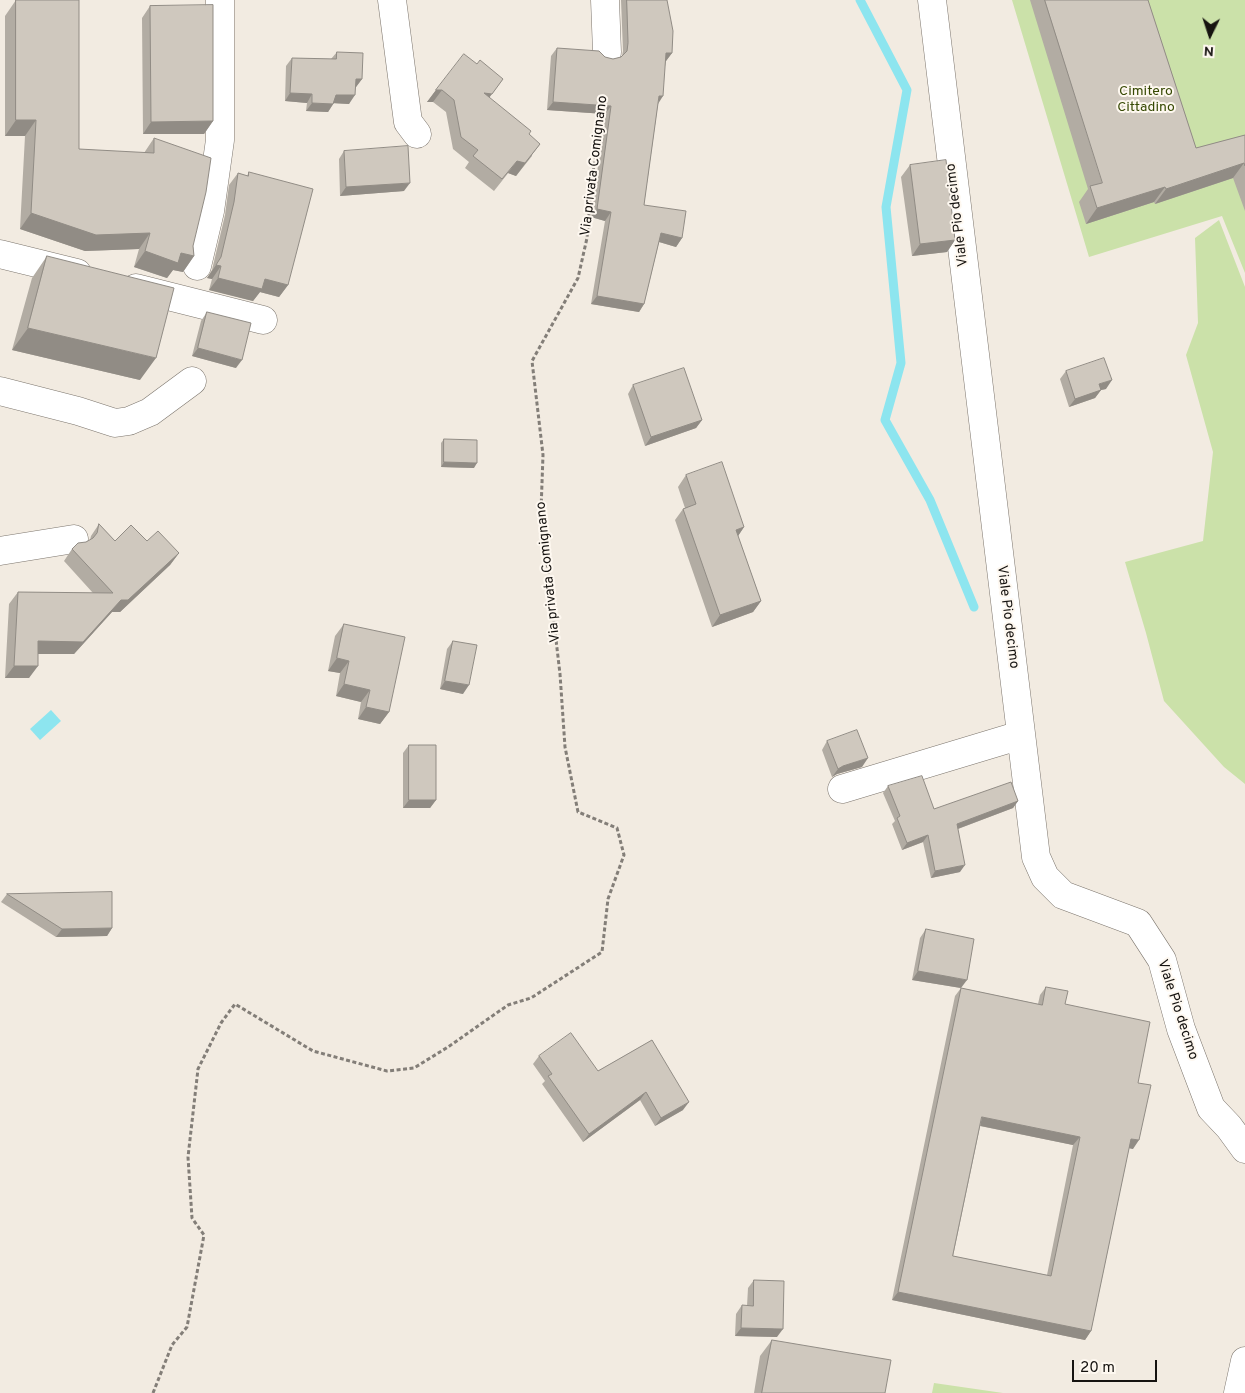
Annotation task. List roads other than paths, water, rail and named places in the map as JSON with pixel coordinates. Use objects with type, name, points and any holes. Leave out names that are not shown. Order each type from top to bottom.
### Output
[{"type":"street","points":[[197,266],[210,211],[220,140],[220,0]]},
{"type":"street","points":[[392,0],[408,122],[417,134]]},
{"type":"street","points":[[605,0],[608,52]]},
{"type":"street","name":"Viale Pio decimo","points":[[932,0],[1036,857],[1045,877],[1063,895],[1138,923],[1162,960],[1181,1029],[1211,1108],[1229,1127],[1245,1149]]},
{"type":"street","points":[[0,254],[263,320]]},
{"type":"street","points":[[0,391],[115,422],[129,421],[150,412],[192,381]]},
{"type":"street","points":[[0,551],[74,539]]},
{"type":"street","points":[[842,789],[1021,735]]},
{"type":"street","points":[[1238,1393],[1245,1361]]},
{"type":"water","points":[[51,710],[61,721],[40,740],[30,729]]},
{"type":"waterway","points":[[860,0],[907,90],[886,207],[901,363],[885,420],[930,500],[974,607]]},
{"type":"park label","name":"Cimitero Cittadino","points":[[1146,100]]}]
